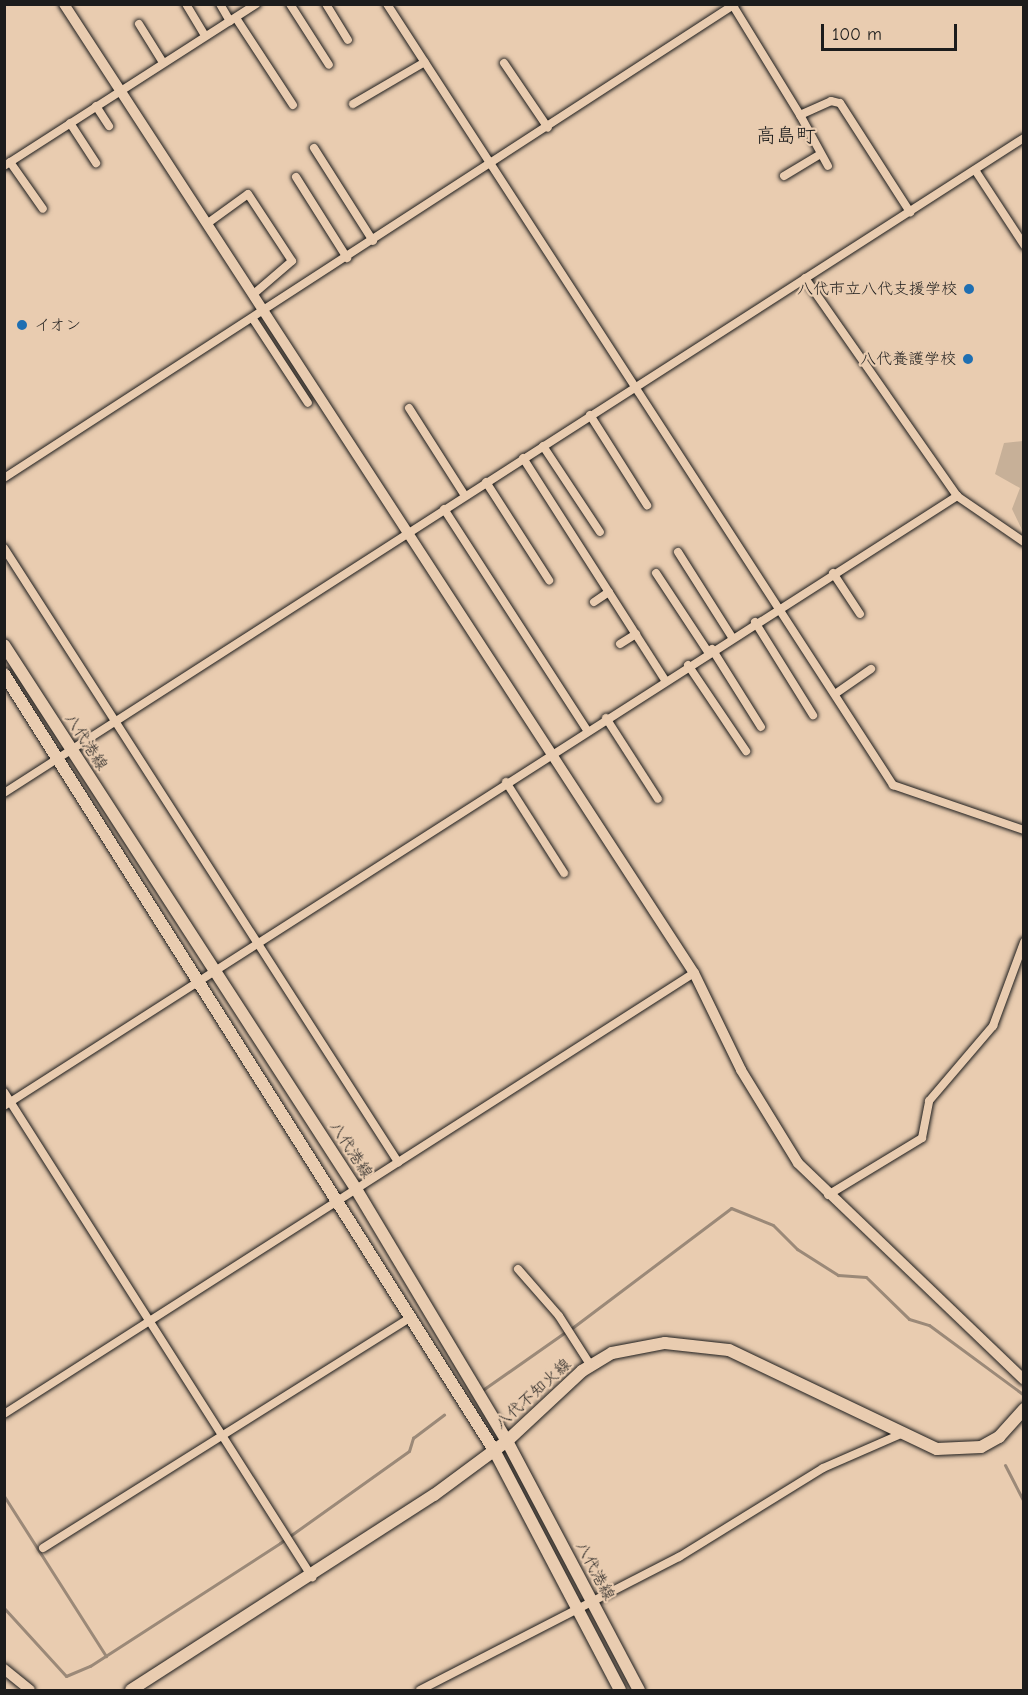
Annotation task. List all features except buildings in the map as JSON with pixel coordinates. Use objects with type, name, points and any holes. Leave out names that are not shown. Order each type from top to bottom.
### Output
[{"type":"main road","name":"八代港線","points":[[4,645],[356,1189],[507,1441],[639,1690]]},
{"type":"main road","name":"八代港線","points":[[4,674],[494,1450],[620,1690]]},
{"type":"main road","name":"八代不知火線","points":[[131,1690],[312,1577],[507,1441],[591,1366],[612,1353],[665,1343],[729,1350],[937,1449],[960,1451],[999,1437],[1022,1411]]},
{"type":"street","points":[[64,4],[256,292],[407,534],[694,973],[741,1070],[798,1163],[811,1174],[828,1195],[1023,1380]]},
{"type":"street","points":[[186,4],[205,36]]},
{"type":"street","points":[[220,4],[293,105]]},
{"type":"street","points":[[43,209],[7,164],[162,61],[256,4]]},
{"type":"street","points":[[290,4],[329,65]]},
{"type":"street","points":[[326,4],[348,40]]},
{"type":"street","points":[[387,4],[638,384],[893,785],[1023,830]]},
{"type":"street","points":[[4,478],[492,165],[733,5],[820,146],[819,155],[828,166]]},
{"type":"street","points":[[139,24],[162,61]]},
{"type":"street","points":[[353,104],[425,62]]},
{"type":"street","points":[[504,63],[548,128]]},
{"type":"street","points":[[800,115],[831,100],[840,103],[910,212]]},
{"type":"street","points":[[96,106],[109,126]]},
{"type":"street","points":[[70,123],[96,163]]},
{"type":"street","points":[[4,793],[1023,138]]},
{"type":"street","points":[[314,148],[374,241]]},
{"type":"street","points":[[784,176],[819,155]]},
{"type":"street","points":[[975,170],[1023,245]]},
{"type":"street","points":[[296,177],[347,258]]},
{"type":"street","points":[[208,223],[248,194],[292,261],[256,292]]},
{"type":"street","points":[[805,278],[957,496],[1023,542]]},
{"type":"street","points":[[253,319],[308,404]]},
{"type":"street","points":[[409,408],[465,496]]},
{"type":"street","points":[[590,415],[647,505]]},
{"type":"street","points":[[543,446],[600,532]]},
{"type":"street","points":[[523,458],[665,680]]},
{"type":"street","points":[[486,482],[549,580]]},
{"type":"street","points":[[8,1104],[755,622],[957,496]]},
{"type":"street","points":[[444,510],[587,730]]},
{"type":"street","points":[[4,548],[398,1162]]},
{"type":"street","points":[[678,552],[732,637]]},
{"type":"street","points":[[656,573],[761,727]]},
{"type":"street","points":[[834,573],[860,614]]},
{"type":"street","points":[[594,602],[609,592]]},
{"type":"street","points":[[755,622],[813,715]]},
{"type":"street","points":[[621,644],[636,634]]},
{"type":"street","points":[[688,665],[746,751]]},
{"type":"street","points":[[835,693],[872,669]]},
{"type":"street","points":[[606,718],[658,799]]},
{"type":"street","points":[[506,782],[564,873]]},
{"type":"street","points":[[828,1195],[922,1137],[929,1101],[993,1026],[1023,942]]},
{"type":"street","points":[[4,1414],[150,1323],[694,973]]},
{"type":"street","points":[[4,1092],[8,1104],[224,1435],[312,1577]]},
{"type":"street","points":[[518,1269],[559,1316],[591,1366]]},
{"type":"street","points":[[43,1548],[411,1317]]},
{"type":"street","points":[[420,1690],[591,1599],[679,1557],[823,1468],[903,1433]]},
{"type":"street","points":[[4,1669],[30,1690]]},
{"type":"shaded area","points":[[1024,441],[1023,532],[1012,509],[1020,488],[995,474],[1004,443]]},
{"type":"waterway","points":[[572,1328],[731,1208],[773,1225],[797,1249],[838,1275],[866,1277],[909,1319],[929,1325],[1024,1395]]},
{"type":"waterway","points":[[484,1389],[564,1333]]},
{"type":"waterway","points":[[4,1608],[66,1676],[90,1666],[280,1543],[409,1451],[413,1438],[444,1415]]},
{"type":"waterway","points":[[1005,1465],[1024,1502]]},
{"type":"waterway","points":[[4,1496],[106,1656]]},
{"type":"place","name":"八代市立八代支援学校","points":[[969,289]]},
{"type":"place","name":"イオン","points":[[22,325]]},
{"type":"place","name":"八代養護学校","points":[[968,359]]},
{"type":"district","name":"高島町","points":[[786,135]]}]
